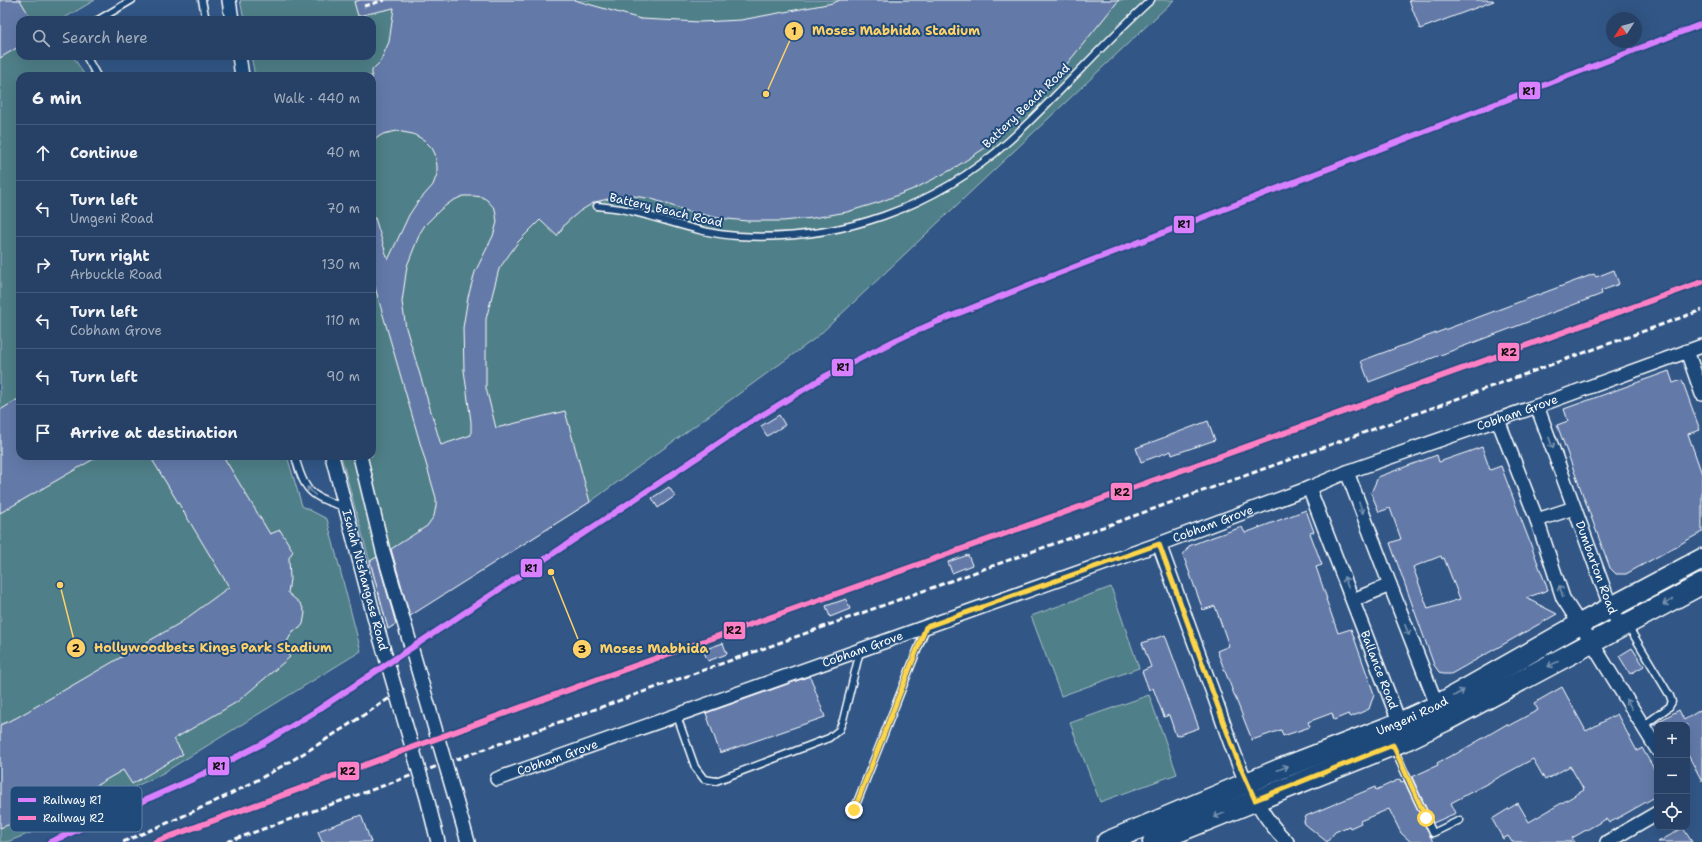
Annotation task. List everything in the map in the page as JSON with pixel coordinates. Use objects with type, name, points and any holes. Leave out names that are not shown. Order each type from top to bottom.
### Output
[{"type":"main road","name":"Umgeni Road","points":[[1107,842],[1400,736],[1440,713],[1580,624],[1702,559]]},
{"type":"main road","name":"Umgeni Road","points":[[1440,713],[1592,643],[1702,584]]},
{"type":"main road","name":"Umgeni Road","points":[[1153,842],[1251,791]]},
{"type":"street","points":[[229,0],[231,16]]},
{"type":"street","points":[[240,60],[241,72]]},
{"type":"street","name":"Cobham Grove","points":[[497,779],[1159,544],[1309,488],[1347,472],[1498,420],[1702,346]]},
{"type":"street","points":[[1687,351],[1702,394]]},
{"type":"street","name":"Dumbarton Road","points":[[1537,406],[1610,608],[1623,626]]},
{"type":"street","points":[[1498,420],[1537,520],[1563,598],[1654,745]]},
{"type":"street","name":"Isaiah Ntshangase Road","points":[[333,460],[375,620],[427,798],[438,842]]},
{"type":"street","points":[[361,460],[383,551],[468,842]]},
{"type":"street","points":[[1347,472],[1440,713]]},
{"type":"street","name":"Ballance Road","points":[[1309,488],[1353,600],[1400,736]]},
{"type":"street","name":"Dumbarton Road","points":[[1537,520],[1574,508]]},
{"type":"street","points":[[1159,544],[1237,759],[1251,791],[1268,821],[1287,842]]},
{"type":"street","points":[[1353,600],[1390,585]]},
{"type":"street","points":[[1607,842],[1654,815]]},
{"type":"lane","points":[[105,16],[132,0]]},
{"type":"lane","points":[[202,0],[205,16]]},
{"type":"lane","name":"Battery Beach Road","points":[[597,206],[625,209],[694,229],[736,236],[764,237],[812,233],[845,228],[883,217],[912,206],[972,171],[1040,112],[1109,39],[1152,0]]},
{"type":"lane","points":[[88,60],[95,72]]},
{"type":"lane","points":[[296,460],[304,484],[313,495],[324,501],[345,507]]},
{"type":"lane","points":[[1623,626],[1670,696],[1672,702],[1669,707],[1643,726]]},
{"type":"lane","points":[[854,810],[926,627]]},
{"type":"lane","points":[[677,716],[695,767],[704,779],[716,781],[830,738],[839,730],[843,720],[860,651]]},
{"type":"lane","points":[[1400,736],[1433,833],[1460,820]]},
{"type":"green space","points":[[0,0],[95,0],[68,16],[16,16],[16,60],[75,60],[83,72],[16,72],[16,460],[288,460],[302,506],[327,519],[361,651],[158,776],[136,786],[10,786],[10,832],[33,832],[7,842],[0,842]]},
{"type":"green space","points":[[240,0],[1174,0],[817,337],[590,502],[388,629],[342,460],[376,460],[376,72],[254,72],[252,60],[376,60],[376,16],[243,16]]},
{"type":"green space","points":[[1111,587],[1139,668],[1061,696],[1031,616]]},
{"type":"green space","points":[[1149,695],[1177,774],[1100,802],[1070,723]]},
{"type":"building","points":[[0,0],[20,0],[30,16],[16,16],[16,48],[0,58]]},
{"type":"building","points":[[360,0],[574,0],[641,19],[700,22],[741,20],[833,3],[840,0],[1119,0],[1035,103],[985,148],[951,170],[916,188],[880,202],[847,212],[813,218],[783,221],[747,221],[718,218],[687,211],[652,199],[634,196],[617,197],[595,202],[580,211],[566,223],[557,236],[540,220],[518,242],[499,269],[486,319],[486,388],[496,428],[565,411],[590,502],[410,616],[391,549],[427,526],[434,516],[436,498],[376,291],[376,221],[388,260],[409,215],[417,203],[433,185],[437,174],[437,166],[435,154],[432,148],[424,140],[413,134],[397,131],[383,134],[376,138],[376,72],[372,72],[372,70],[380,62],[389,42],[394,8],[358,16],[354,2]],"holes":[[[463,196],[482,197],[495,209],[497,222],[493,236],[475,272],[468,297],[463,328],[464,370],[471,422],[471,435],[441,445],[406,328],[402,302],[407,266],[420,233],[425,225],[441,209],[452,201]]]},
{"type":"building","points":[[1409,0],[1493,0],[1494,1],[1420,29]]},
{"type":"building","points":[[1614,270],[1619,284],[1601,291],[1602,294],[1369,382],[1361,361],[1594,274],[1596,277]]},
{"type":"building","points":[[1669,371],[1673,383],[1682,380],[1700,430],[1688,434],[1702,474],[1702,532],[1626,574],[1616,574],[1610,568],[1557,425],[1568,421],[1564,409]]},
{"type":"building","points":[[16,400],[16,460],[92,460],[0,513],[0,410]]},
{"type":"building","points":[[779,415],[785,425],[767,436],[761,426]]},
{"type":"building","points":[[1208,421],[1215,440],[1172,455],[1171,451],[1141,462],[1136,448]]},
{"type":"building","points":[[1482,447],[1490,470],[1501,466],[1548,590],[1526,598],[1557,614],[1451,674],[1443,674],[1439,672],[1434,665],[1390,543],[1401,539],[1390,508],[1379,512],[1371,493],[1378,477],[1437,455],[1439,462]],"holes":[[[1441,556],[1442,559],[1444,558],[1460,599],[1428,609],[1413,567]]]},
{"type":"building","points":[[152,460],[225,460],[270,534],[280,530],[293,551],[289,558],[290,579],[288,593],[301,604],[305,613],[303,624],[300,628],[293,631],[283,649],[290,657],[237,702],[174,739],[183,754],[132,784],[123,770],[95,786],[10,786],[10,824],[0,828],[0,725],[16,718],[180,623],[229,587]]},
{"type":"building","points":[[669,487],[675,496],[658,508],[652,498]]},
{"type":"building","points":[[1306,510],[1314,532],[1310,533],[1322,565],[1316,567],[1338,633],[1351,629],[1374,694],[1369,709],[1351,717],[1348,714],[1334,720],[1332,713],[1308,722],[1310,727],[1283,736],[1281,730],[1252,740],[1217,651],[1229,646],[1215,606],[1203,610],[1183,555],[1189,546],[1204,540],[1242,527],[1245,533]]},
{"type":"building","points":[[968,555],[972,565],[952,573],[948,562]]},
{"type":"building","points":[[377,557],[396,624],[388,629],[370,561]]},
{"type":"building","points":[[846,599],[850,609],[830,617],[826,606]]},
{"type":"building","points":[[1165,635],[1199,728],[1176,736],[1169,715],[1164,717],[1153,688],[1149,690],[1142,671],[1151,667],[1142,643]]},
{"type":"building","points":[[723,643],[727,654],[708,661],[703,650]]},
{"type":"building","points":[[1632,648],[1644,666],[1630,674],[1619,656]]},
{"type":"building","points":[[810,676],[825,717],[720,753],[706,713]]},
{"type":"building","points":[[1562,687],[1586,731],[1617,714],[1637,751],[1642,748],[1654,769],[1654,798],[1609,823],[1606,819],[1572,838],[1575,842],[1512,842],[1508,836],[1503,839],[1492,819],[1518,803],[1529,822],[1584,790],[1570,766],[1545,780],[1533,759],[1451,803],[1456,813],[1433,823],[1412,777],[1438,765],[1437,763],[1454,755],[1507,724],[1508,726],[1538,710],[1534,703]]},
{"type":"building","points":[[1702,709],[1702,781],[1690,759],[1690,722],[1657,722],[1679,710],[1684,720]]},
{"type":"building","points":[[1400,779],[1401,782],[1404,781],[1433,842],[1411,842],[1401,833],[1389,809],[1360,821],[1361,823],[1350,828],[1349,826],[1335,832],[1327,842],[1305,824],[1304,821],[1306,816],[1375,787],[1376,790]]},
{"type":"building","points":[[361,815],[371,842],[322,842],[318,831]]},
{"type":"building","points":[[1679,830],[1684,830],[1692,842],[1658,842]]},
{"type":"railway","points":[[364,6],[385,0]]},
{"type":"railway","points":[[155,842],[612,674],[1702,282]]},
{"type":"railway","points":[[227,842],[1702,310]]},
{"type":"railway","points":[[123,842],[198,809],[263,777],[325,740],[405,688]]},
{"type":"rail line","name":"R1","points":[[142,801],[193,779],[262,744],[313,713],[746,425],[824,377],[896,340],[934,323],[1054,275],[1702,24]]},
{"type":"rail line","name":"R2","points":[[155,842],[612,674],[1702,282]]},
{"type":"rail line","name":"R1","points":[[50,842],[73,832]]},
{"type":"place","name":"Moses Mabhida Stadium","points":[[766,94]]},
{"type":"place","name":"Moses Mabhida","points":[[551,572]]},
{"type":"place","name":"Hollywoodbets Kings Park Stadium","points":[[60,585]]},
{"type":"route","points":[[854,810],[926,627],[1159,544],[1237,759],[1255,800],[1359,760],[1393,745],[1426,818]]}]
